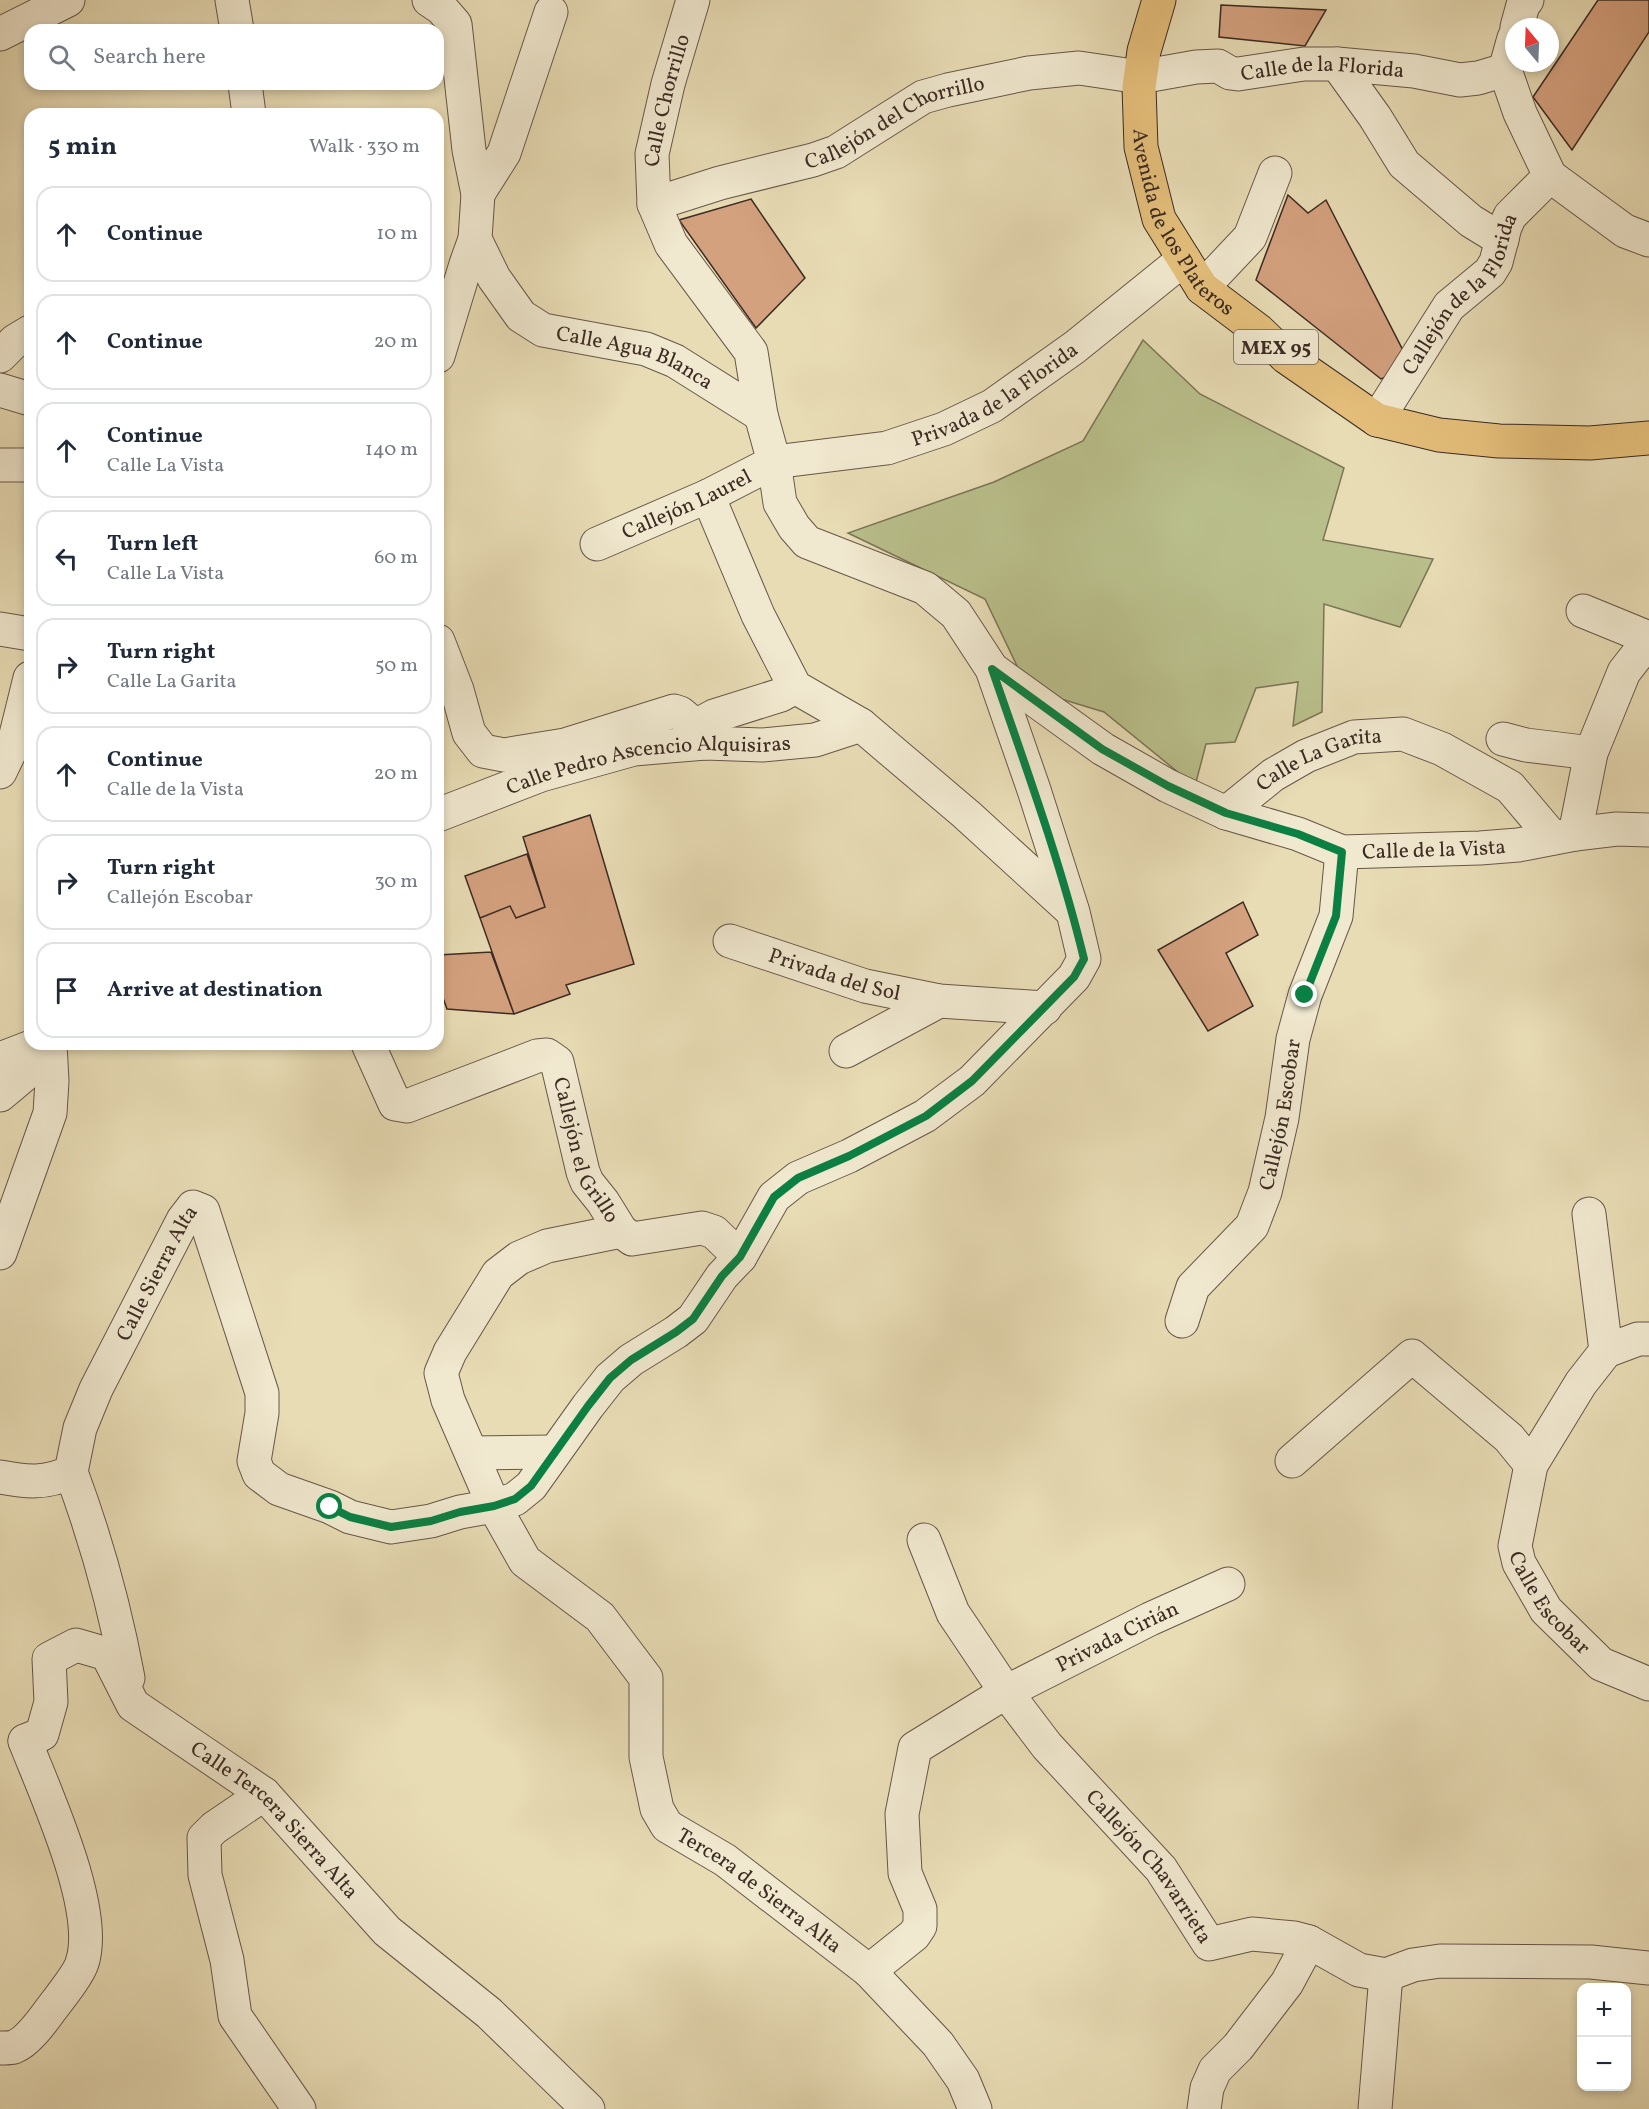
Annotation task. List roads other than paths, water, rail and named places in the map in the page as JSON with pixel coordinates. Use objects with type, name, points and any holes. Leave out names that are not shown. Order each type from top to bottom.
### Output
[{"type":"main road","name":"Avenida de los Plateros","points":[[1159,0],[1144,51],[1140,77],[1141,147],[1159,219],[1202,288],[1259,330],[1286,357],[1377,420],[1439,435],[1499,441],[1590,443],[1649,438]]},
{"type":"street","points":[[0,34],[68,0]]},
{"type":"street","points":[[232,0],[236,24]]},
{"type":"street","name":"Calle Agua Blanca","points":[[429,0],[441,8],[455,24],[469,150],[478,194],[475,239],[494,278],[521,316],[543,330],[646,349],[675,361],[761,415]]},
{"type":"street","name":"Calle Chorrillo","points":[[693,0],[668,84],[652,154],[654,204],[670,244],[751,352],[761,415],[774,462],[780,503],[794,527],[807,542],[924,588],[956,614],[992,669]]},
{"type":"street","points":[[1519,18],[1527,0]]},
{"type":"street","points":[[478,194],[504,153],[550,12]]},
{"type":"street","name":"Calle de la Florida","points":[[1140,77],[1196,67],[1218,66],[1230,73],[1238,74],[1304,64],[1338,64],[1414,70],[1460,80],[1478,78],[1505,70]]},
{"type":"street","points":[[1338,64],[1404,164],[1471,221],[1502,240]]},
{"type":"street","name":"Callejón del Chorrillo","points":[[654,204],[720,183],[836,152],[924,97],[948,90],[1029,73],[1079,68],[1140,77]]},
{"type":"street","points":[[1506,72],[1520,113],[1550,176],[1625,231],[1649,240]]},
{"type":"street","points":[[246,90],[248,108]]},
{"type":"street","points":[[1202,288],[1250,237],[1275,173]]},
{"type":"street","name":"Callejón de la Florida","points":[[1377,420],[1449,306],[1490,272],[1496,262],[1510,216],[1550,176]]},
{"type":"street","points":[[444,336],[475,239]]},
{"type":"street","name":"Privada de la Florida","points":[[774,462],[887,448],[944,429],[992,406],[1075,347],[1184,259]]},
{"type":"street","points":[[0,356],[24,336]]},
{"type":"street","name":"Callejón Laurel","points":[[597,544],[708,496],[774,462]]},
{"type":"street","points":[[0,465],[24,465]]},
{"type":"street","points":[[708,496],[758,615],[795,687],[861,725],[967,815],[1073,912]]},
{"type":"street","points":[[1583,611],[1649,639],[1624,672],[1591,753],[1564,836],[1617,829],[1649,830]]},
{"type":"street","points":[[0,628],[24,633]]},
{"type":"street","points":[[444,656],[457,690],[469,733],[483,751],[504,755],[565,745],[674,711],[680,713],[701,736]]},
{"type":"street","points":[[992,669],[1102,749],[1168,786],[1226,813]]},
{"type":"street","points":[[494,1506],[515,1499],[531,1486],[610,1378],[631,1360],[693,1319],[722,1276],[740,1257],[774,1197],[798,1178],[849,1156],[926,1116],[972,1081],[1074,977],[1084,959],[1073,912],[992,669]]},
{"type":"street","points":[[701,736],[703,722],[714,716],[781,695],[795,687]]},
{"type":"street","points":[[0,772],[14,743],[24,702]]},
{"type":"street","name":"Calle Pedro Ascencio Alquisiras","points":[[444,813],[541,775],[634,749],[701,736],[762,745],[815,740],[861,725]]},
{"type":"street","name":"Calle La Garita","points":[[1226,813],[1273,775],[1306,756],[1354,737],[1403,735],[1442,749],[1509,787],[1564,836]]},
{"type":"street","points":[[1503,739],[1526,745],[1591,753]]},
{"type":"street","name":"Calle de la Vista","points":[[1226,813],[1298,834],[1342,852],[1480,848],[1518,845],[1564,836]]},
{"type":"street","name":"Callejón Escobar","points":[[1182,1321],[1193,1287],[1252,1226],[1265,1192],[1282,1118],[1293,1039],[1305,995],[1336,916],[1342,852]]},
{"type":"street","name":"Privada del Sol","points":[[730,941],[864,986],[939,1001],[1044,1008]]},
{"type":"street","name":"Privada del Sol","points":[[846,1051],[939,1001]]},
{"type":"street","points":[[0,1059],[24,1050]]},
{"type":"street","points":[[0,1095],[25,1074],[43,1050]]},
{"type":"street","points":[[0,1253],[50,1113],[52,1081],[49,1050]]},
{"type":"street","name":"Callejón el Grillo","points":[[371,1050],[395,1104],[407,1106],[537,1056],[547,1055],[557,1062],[586,1182],[603,1202],[621,1231],[632,1239],[702,1228],[714,1232],[740,1257]]},
{"type":"street","name":"Calle Sierra Alta","points":[[71,1472],[80,1428],[96,1389],[183,1220],[194,1206],[203,1211],[262,1393],[262,1413],[254,1461],[259,1474],[279,1489],[330,1507],[350,1517],[391,1527],[431,1521],[460,1512],[494,1506]]},
{"type":"street","points":[[1589,1214],[1606,1351]]},
{"type":"street","name":"Tercera de Sierra Alta","points":[[621,1231],[547,1246],[519,1258],[498,1274],[450,1352],[441,1373],[448,1401],[494,1506],[525,1561],[600,1617],[646,1678],[646,1757],[657,1809],[667,1826],[725,1860],[869,1971],[938,2044],[963,2080],[975,2109]]},
{"type":"street","points":[[1292,1461],[1412,1356],[1509,1438],[1531,1465],[1581,1383],[1606,1351],[1638,1339],[1649,1339]]},
{"type":"street","points":[[472,1453],[554,1452]]},
{"type":"street","name":"Calle Escobar","points":[[1531,1465],[1515,1546],[1519,1563],[1546,1610],[1601,1664],[1649,1684]]},
{"type":"street","points":[[0,1477],[28,1482],[58,1478],[71,1472],[85,1510],[117,1623],[133,1705]]},
{"type":"street","points":[[924,1540],[953,1612],[1006,1692]]},
{"type":"street","name":"Privada Cirián","points":[[869,1971],[915,1935],[920,1926],[920,1909],[905,1873],[902,1814],[915,1748],[1006,1692],[1150,1619],[1228,1584]]},
{"type":"street","name":"Calle Tercera Sierra Alta","points":[[12,1733],[42,1734],[51,1702],[49,1659],[76,1644],[107,1654],[133,1705],[264,1794],[387,1931],[489,2013],[588,2109]]},
{"type":"street","name":"Callejón Chavarrieta","points":[[1006,1692],[1047,1746],[1161,1869],[1209,1944],[1252,1934],[1294,1938],[1309,1941],[1359,1970],[1386,1975]]},
{"type":"street","points":[[0,2048],[14,2047],[32,2032],[82,1964],[86,1943],[85,1911],[67,1851],[12,1733]]},
{"type":"street","points":[[264,1794],[214,1828],[204,1839],[205,1875],[227,1960],[235,2016],[299,2109]]},
{"type":"street","points":[[1204,2109],[1207,2088],[1215,2070],[1238,2047],[1281,1991],[1309,1941]]},
{"type":"street","points":[[1375,2109],[1386,1975],[1413,1965],[1440,1961],[1591,1962],[1649,1968]]}]
